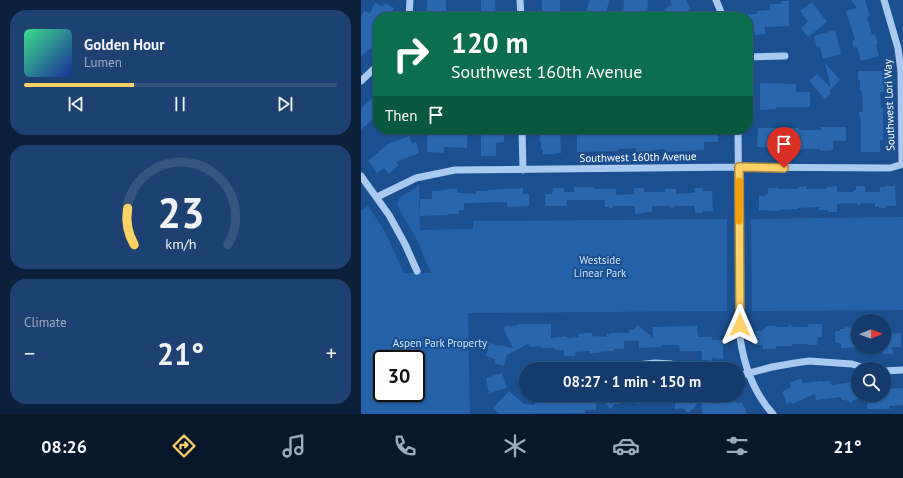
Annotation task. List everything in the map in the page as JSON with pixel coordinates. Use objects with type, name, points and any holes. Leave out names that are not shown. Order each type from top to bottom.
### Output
[{"type":"street","points":[[409,12],[410,0]]},
{"type":"street","points":[[521,0],[521,12]]},
{"type":"street","points":[[716,0],[721,12]]},
{"type":"street","name":"Southwest Lori Way","points":[[884,0],[898,48],[901,72],[902,164]]},
{"type":"street","points":[[753,56],[785,56]]},
{"type":"street","points":[[361,81],[373,70]]},
{"type":"street","points":[[522,134],[523,170]]},
{"type":"street","points":[[738,134],[740,337],[742,354],[748,374],[759,394],[773,414]]},
{"type":"street","name":"Southwest 160th Avenue","points":[[377,197],[416,178],[455,170],[739,167],[890,168],[902,164]]},
{"type":"street","points":[[361,176],[389,215],[405,244],[417,271]]},
{"type":"street","points":[[745,375],[772,367],[809,361],[851,364]]},
{"type":"street","points":[[891,371],[903,370]]},
{"type":"green space","points":[[419,186],[420,230],[473,229],[473,221],[727,219],[727,311],[468,313],[470,414],[361,414],[361,210],[368,206],[384,230],[404,273],[431,273],[417,240],[397,205],[399,198]]},
{"type":"green space","points":[[903,217],[903,310],[752,311],[751,219]]},
{"type":"building","points":[[427,0],[446,0],[446,12],[427,12]]},
{"type":"building","points":[[481,0],[495,0],[496,12],[481,12]]},
{"type":"building","points":[[542,0],[560,0],[560,12],[542,12]]},
{"type":"building","points":[[590,0],[610,0],[606,12],[586,12]]},
{"type":"building","points":[[624,0],[648,0],[647,12],[623,12]]},
{"type":"building","points":[[670,0],[686,0],[690,9],[688,9],[690,12],[665,12],[664,9],[672,5]]},
{"type":"building","points":[[851,0],[865,0],[870,16],[867,17],[872,35],[875,34],[879,56],[861,61],[857,47],[854,48],[852,41],[855,40],[846,11],[857,8]]},
{"type":"building","points":[[781,1],[789,1],[789,26],[765,27],[765,34],[755,35],[755,32],[753,32],[753,14],[757,14],[757,11],[770,10],[770,4],[781,4]]},
{"type":"building","points":[[812,2],[827,22],[808,37],[801,28],[808,22],[800,11]]},
{"type":"building","points":[[375,3],[383,7],[385,3],[394,8],[392,12],[373,12],[373,50],[371,48],[369,49],[361,57],[361,17],[364,11],[370,13]]},
{"type":"building","points":[[835,30],[841,54],[823,59],[820,47],[817,48],[814,36]]},
{"type":"building","points":[[825,63],[840,80],[829,91],[831,93],[825,99],[809,81],[817,74],[831,88]]},
{"type":"building","points":[[858,71],[884,71],[884,92],[880,92],[881,108],[883,108],[883,140],[880,140],[880,152],[861,152],[861,119],[859,112],[863,112],[862,91],[860,91]]},
{"type":"building","points":[[760,83],[796,84],[796,93],[810,92],[810,107],[776,107],[776,109],[760,110]]},
{"type":"building","points":[[373,98],[373,119],[361,130],[361,108]]},
{"type":"building","points":[[821,127],[846,127],[846,141],[833,141],[833,150],[820,151],[820,149],[770,150],[770,147],[757,147],[758,128],[799,128],[799,130],[821,130]]},
{"type":"building","points":[[467,134],[467,148],[444,147],[444,153],[427,152],[427,135]]},
{"type":"building","points":[[481,134],[504,134],[504,142],[496,143],[496,156],[481,156]]},
{"type":"building","points":[[540,134],[560,134],[561,153],[543,154]]},
{"type":"building","points":[[577,134],[718,134],[718,142],[704,142],[704,150],[665,152],[665,149],[636,152],[636,148],[618,149],[618,151],[577,152]]},
{"type":"building","points":[[409,136],[412,144],[416,142],[419,153],[396,162],[399,165],[389,174],[384,168],[377,173],[368,161],[388,144]]},
{"type":"building","points":[[807,186],[807,189],[827,189],[827,187],[837,186],[837,192],[853,192],[853,190],[856,190],[856,186],[865,186],[865,192],[880,192],[880,187],[895,186],[896,206],[879,208],[879,206],[875,207],[875,203],[862,203],[859,206],[857,203],[837,204],[837,212],[819,210],[819,207],[779,211],[759,210],[759,196],[765,196],[765,194],[768,194],[768,188],[798,189],[798,187]]},
{"type":"building","points":[[574,187],[616,189],[616,195],[634,194],[634,188],[644,188],[644,192],[665,192],[665,189],[676,189],[676,194],[695,193],[694,188],[703,188],[703,191],[712,191],[713,211],[695,213],[695,206],[674,206],[672,208],[670,206],[652,206],[652,212],[635,214],[635,206],[613,206],[611,209],[609,207],[605,207],[605,200],[567,200],[567,206],[545,206],[545,194],[552,194],[553,188],[564,188],[564,192],[574,192]]},
{"type":"building","points":[[523,188],[523,194],[529,194],[529,206],[507,207],[507,202],[464,203],[464,210],[459,210],[459,214],[420,216],[420,200],[432,199],[432,191],[457,189],[457,193],[476,194],[476,191]]},
{"type":"building","points":[[519,324],[551,324],[551,338],[564,336],[568,338],[579,337],[578,334],[587,333],[592,333],[592,336],[607,337],[607,334],[611,333],[629,333],[629,330],[634,329],[638,325],[653,338],[653,327],[697,326],[698,337],[712,337],[712,340],[723,340],[723,359],[712,358],[712,361],[702,360],[702,351],[680,351],[679,345],[662,345],[662,347],[639,348],[639,341],[624,341],[624,349],[614,349],[614,351],[599,353],[590,353],[590,351],[576,352],[575,356],[564,356],[564,350],[555,350],[555,348],[540,348],[541,346],[531,347],[528,344],[507,355],[504,366],[494,363],[495,359],[486,356],[489,343],[513,348],[503,328],[509,325],[510,327]]},
{"type":"building","points":[[790,324],[793,327],[808,327],[808,324],[822,324],[822,337],[818,337],[817,345],[792,344],[792,346],[776,346],[776,349],[763,349],[763,345],[756,345],[756,331],[762,331],[767,326],[788,327]]},
{"type":"building","points":[[845,327],[851,328],[851,347],[841,348],[841,344],[835,342],[835,331],[845,329]]},
{"type":"building","points":[[901,333],[901,347],[892,347],[893,354],[891,354],[891,334]]},
{"type":"building","points":[[502,373],[507,388],[489,393],[486,378]]},
{"type":"building","points":[[801,378],[803,383],[829,381],[832,385],[851,382],[852,402],[851,403],[846,400],[842,400],[841,397],[816,400],[815,394],[792,404],[791,402],[787,404],[782,392],[791,387],[790,383]]},
{"type":"building","points":[[903,388],[903,405],[889,406],[889,409],[867,409],[867,402],[891,402],[891,389]]},
{"type":"building","points":[[509,391],[519,400],[519,402],[524,404],[535,405],[535,402],[596,402],[596,410],[585,410],[585,413],[499,414],[493,408]]},
{"type":"building","points":[[604,402],[620,402],[620,404],[615,404],[610,409]]},
{"type":"building","points":[[698,402],[690,412],[687,412],[683,408],[675,409],[675,403],[654,403]]},
{"type":"building","points":[[701,402],[713,402],[714,404],[719,402],[737,402],[738,404],[742,402],[747,414],[702,414]]},
{"type":"slow traffic","points":[[739,181],[739,221]]},
{"type":"route","points":[[740,325],[739,167],[784,168]]},
{"type":"park label","name":"Westside Linear Park","points":[[600,266]]},
{"type":"park label","name":"Aspen Park Property","points":[[440,343]]}]
